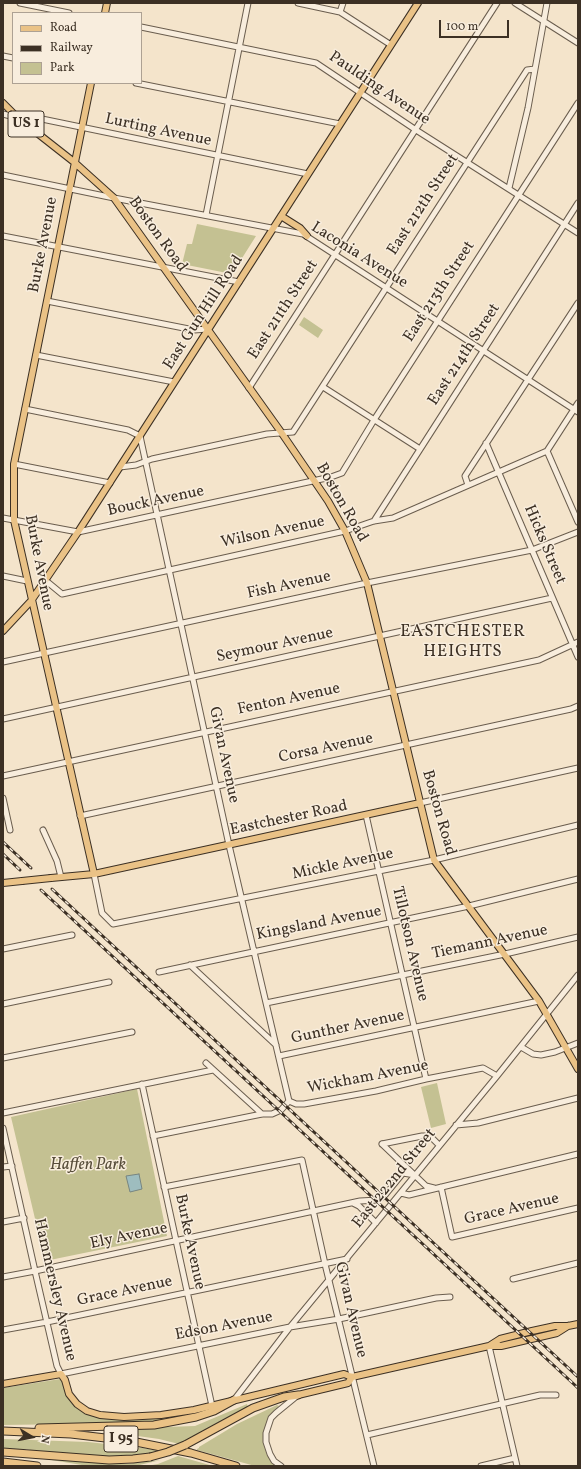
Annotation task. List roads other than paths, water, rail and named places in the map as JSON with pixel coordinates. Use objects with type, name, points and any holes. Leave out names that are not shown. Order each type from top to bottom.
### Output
[{"type":"highway","points":[[3,1452],[109,1460],[150,1457],[185,1445],[254,1408],[284,1396],[298,1396]]},
{"type":"highway","points":[[3,1431],[32,1428],[154,1425],[196,1417],[214,1411],[234,1400]]},
{"type":"highway","name":"I 95","points":[[3,1431],[70,1434],[131,1441],[191,1453],[236,1466]]},
{"type":"highway","points":[[3,1462],[37,1466]]},
{"type":"main road","name":"East Gun Hill Road","points":[[3,631],[31,601],[78,532],[418,3]]},
{"type":"main road","name":"Burke Avenue","points":[[90,84],[14,464],[14,520],[31,601],[94,874]]},
{"type":"main road","name":"Boston Road","points":[[3,103],[18,118],[74,162],[114,198],[315,480],[346,530],[367,583],[434,860],[539,1001],[578,1069]]},
{"type":"main road","points":[[281,216],[300,228],[306,236]]},
{"type":"main road","name":"Eastchester Road","points":[[3,883],[94,874],[420,803]]},
{"type":"main road","points":[[298,1396],[348,1383],[352,1377],[489,1346],[500,1340],[532,1331],[555,1326],[578,1324]]},
{"type":"main road","name":"Hammersley Avenue","points":[[60,1374],[65,1380],[69,1394],[77,1404],[87,1411],[100,1415],[124,1417],[161,1415],[194,1410],[344,1374],[352,1377]]},
{"type":"main road","name":"Edson Avenue","points":[[3,1384],[60,1374]]},
{"type":"street","points":[[20,3],[65,12]]},
{"type":"street","points":[[206,215],[248,3]]},
{"type":"street","points":[[298,3],[340,12],[391,45]]},
{"type":"street","points":[[340,12],[343,3]]},
{"type":"street","name":"East 211th Street","points":[[249,388],[497,3]]},
{"type":"street","points":[[515,3],[578,43]]},
{"type":"street","points":[[509,188],[528,108],[547,3]]},
{"type":"street","name":"Paulding Avenue","points":[[142,27],[316,63],[416,130],[578,233]]},
{"type":"street","name":"East 212th Street","points":[[281,432],[293,432],[466,162],[527,70],[535,69]]},
{"type":"street","points":[[141,84],[340,124]]},
{"type":"street","name":"East 213th Street","points":[[315,480],[342,473],[437,321],[578,103]]},
{"type":"street","name":"Lurting Avenue","points":[[3,114],[18,118],[42,120],[308,174]]},
{"type":"street","name":"Laconia Avenue","points":[[3,175],[114,198],[274,228],[306,236],[576,411]]},
{"type":"street","name":"East 214th Street","points":[[374,521],[578,203]]},
{"type":"street","points":[[3,236],[238,282]]},
{"type":"street","points":[[47,301],[194,330],[208,329]]},
{"type":"street","points":[[468,484],[465,476],[578,303]]},
{"type":"street","points":[[36,355],[174,382]]},
{"type":"street","points":[[323,387],[420,449]]},
{"type":"street","points":[[578,402],[576,411],[547,451],[578,522]]},
{"type":"street","points":[[25,409],[128,430],[140,436]]},
{"type":"street","points":[[120,467],[136,465],[152,459],[281,432]]},
{"type":"street","name":"Givan Avenue","points":[[140,436],[229,845],[289,1101]]},
{"type":"street","name":"Hicks Street","points":[[486,443],[552,598],[575,643],[578,657]]},
{"type":"street","name":"Wilson Avenue","points":[[45,580],[62,594],[346,530],[374,521],[393,518],[468,484],[547,451]]},
{"type":"street","points":[[14,464],[110,483]]},
{"type":"street","name":"Bouck Avenue","points":[[3,518],[78,532],[315,480]]},
{"type":"street","name":"Fish Avenue","points":[[3,662],[367,583],[532,550],[578,532]]},
{"type":"street","points":[[3,576],[27,581]]},
{"type":"street","name":"Seymour Avenue","points":[[3,719],[552,598]]},
{"type":"street","name":"Fenton Avenue","points":[[3,776],[394,690],[539,660],[575,643]]},
{"type":"street","name":"Corsa Avenue","points":[[80,816],[578,706]]},
{"type":"street","name":"Eastchester Road","points":[[420,803],[578,768]]},
{"type":"street","points":[[3,798],[10,830]]},
{"type":"street","name":"Tillotson Avenue","points":[[366,815],[426,1079]]},
{"type":"street","name":"Mickle Avenue","points":[[112,924],[242,900],[434,860],[578,825]]},
{"type":"street","points":[[43,830],[58,861],[61,877]]},
{"type":"street","name":"Burke Avenue","points":[[94,874],[102,913],[112,924]]},
{"type":"street","name":"Kingsland Avenue","points":[[158,972],[469,906],[578,879]]},
{"type":"street","points":[[3,949],[72,935]]},
{"type":"street","name":"Tiemann Avenue","points":[[266,1004],[505,954],[578,936]]},
{"type":"street","points":[[190,965],[276,1045]]},
{"type":"street","name":"East 222nd Street","points":[[234,1400],[290,1327],[497,1076],[578,975]]},
{"type":"street","points":[[3,1004],[109,982]]},
{"type":"street","name":"Gunther Avenue","points":[[278,1056],[539,1001]]},
{"type":"street","points":[[3,1058],[132,1032]]},
{"type":"street","points":[[520,1047],[534,1054],[541,1054],[555,1052],[578,1043]]},
{"type":"street","points":[[206,1063],[262,1114]]},
{"type":"street","name":"Wickham Avenue","points":[[153,1136],[262,1114],[272,1114],[281,1110],[289,1101],[296,1104],[304,1104],[376,1091],[426,1079],[483,1068],[497,1076]]},
{"type":"street","points":[[3,1113],[213,1070]]},
{"type":"street","name":"Burke Avenue","points":[[142,1084],[212,1406]]},
{"type":"street","points":[[456,1125],[478,1123],[578,1098]]},
{"type":"street","name":"Hammersley Avenue","points":[[3,1128],[60,1374]]},
{"type":"street","points":[[434,1188],[426,1186],[382,1144],[427,1136],[433,1139],[439,1146]]},
{"type":"street","points":[[401,1193],[408,1194],[578,1154]]},
{"type":"street","name":"Givan Avenue","points":[[164,1187],[302,1160],[315,1212],[325,1264],[374,1466]]},
{"type":"street","points":[[3,1167],[12,1166]]},
{"type":"street","name":"Ely Avenue","points":[[3,1277],[353,1204],[360,1201],[378,1200],[385,1195],[403,1173],[415,1175]]},
{"type":"street","name":"Grace Avenue","points":[[441,1186],[452,1238],[578,1208]]},
{"type":"street","points":[[353,1204],[359,1206],[376,1223]]},
{"type":"street","points":[[3,1222],[24,1218]]},
{"type":"street","name":"Grace Avenue","points":[[3,1330],[48,1322],[347,1259]]},
{"type":"street","points":[[513,1279],[578,1263]]},
{"type":"street","name":"Edson Avenue","points":[[60,1374],[290,1327],[339,1319],[436,1298],[450,1297]]},
{"type":"street","points":[[489,1346],[517,1466]]},
{"type":"street","points":[[367,1435],[540,1395],[556,1395]]},
{"type":"street","points":[[281,1466],[274,1461],[270,1454],[266,1442],[266,1433],[272,1418],[276,1413],[298,1396]]},
{"type":"street","points":[[481,1466],[515,1458]]},
{"type":"water","points":[[139,1174],[142,1189],[130,1192],[126,1176]]},
{"type":"railway","points":[[3,842],[31,868]]},
{"type":"railway","points":[[3,854],[20,870]]},
{"type":"railway","points":[[52,889],[578,1377]]},
{"type":"railway","points":[[41,890],[578,1388]]},
{"type":"district","name":"EASTCHESTER HEIGHTS","points":[[463,643]]},
{"type":"park label","name":"Haffen Park","points":[[88,1166]]}]
